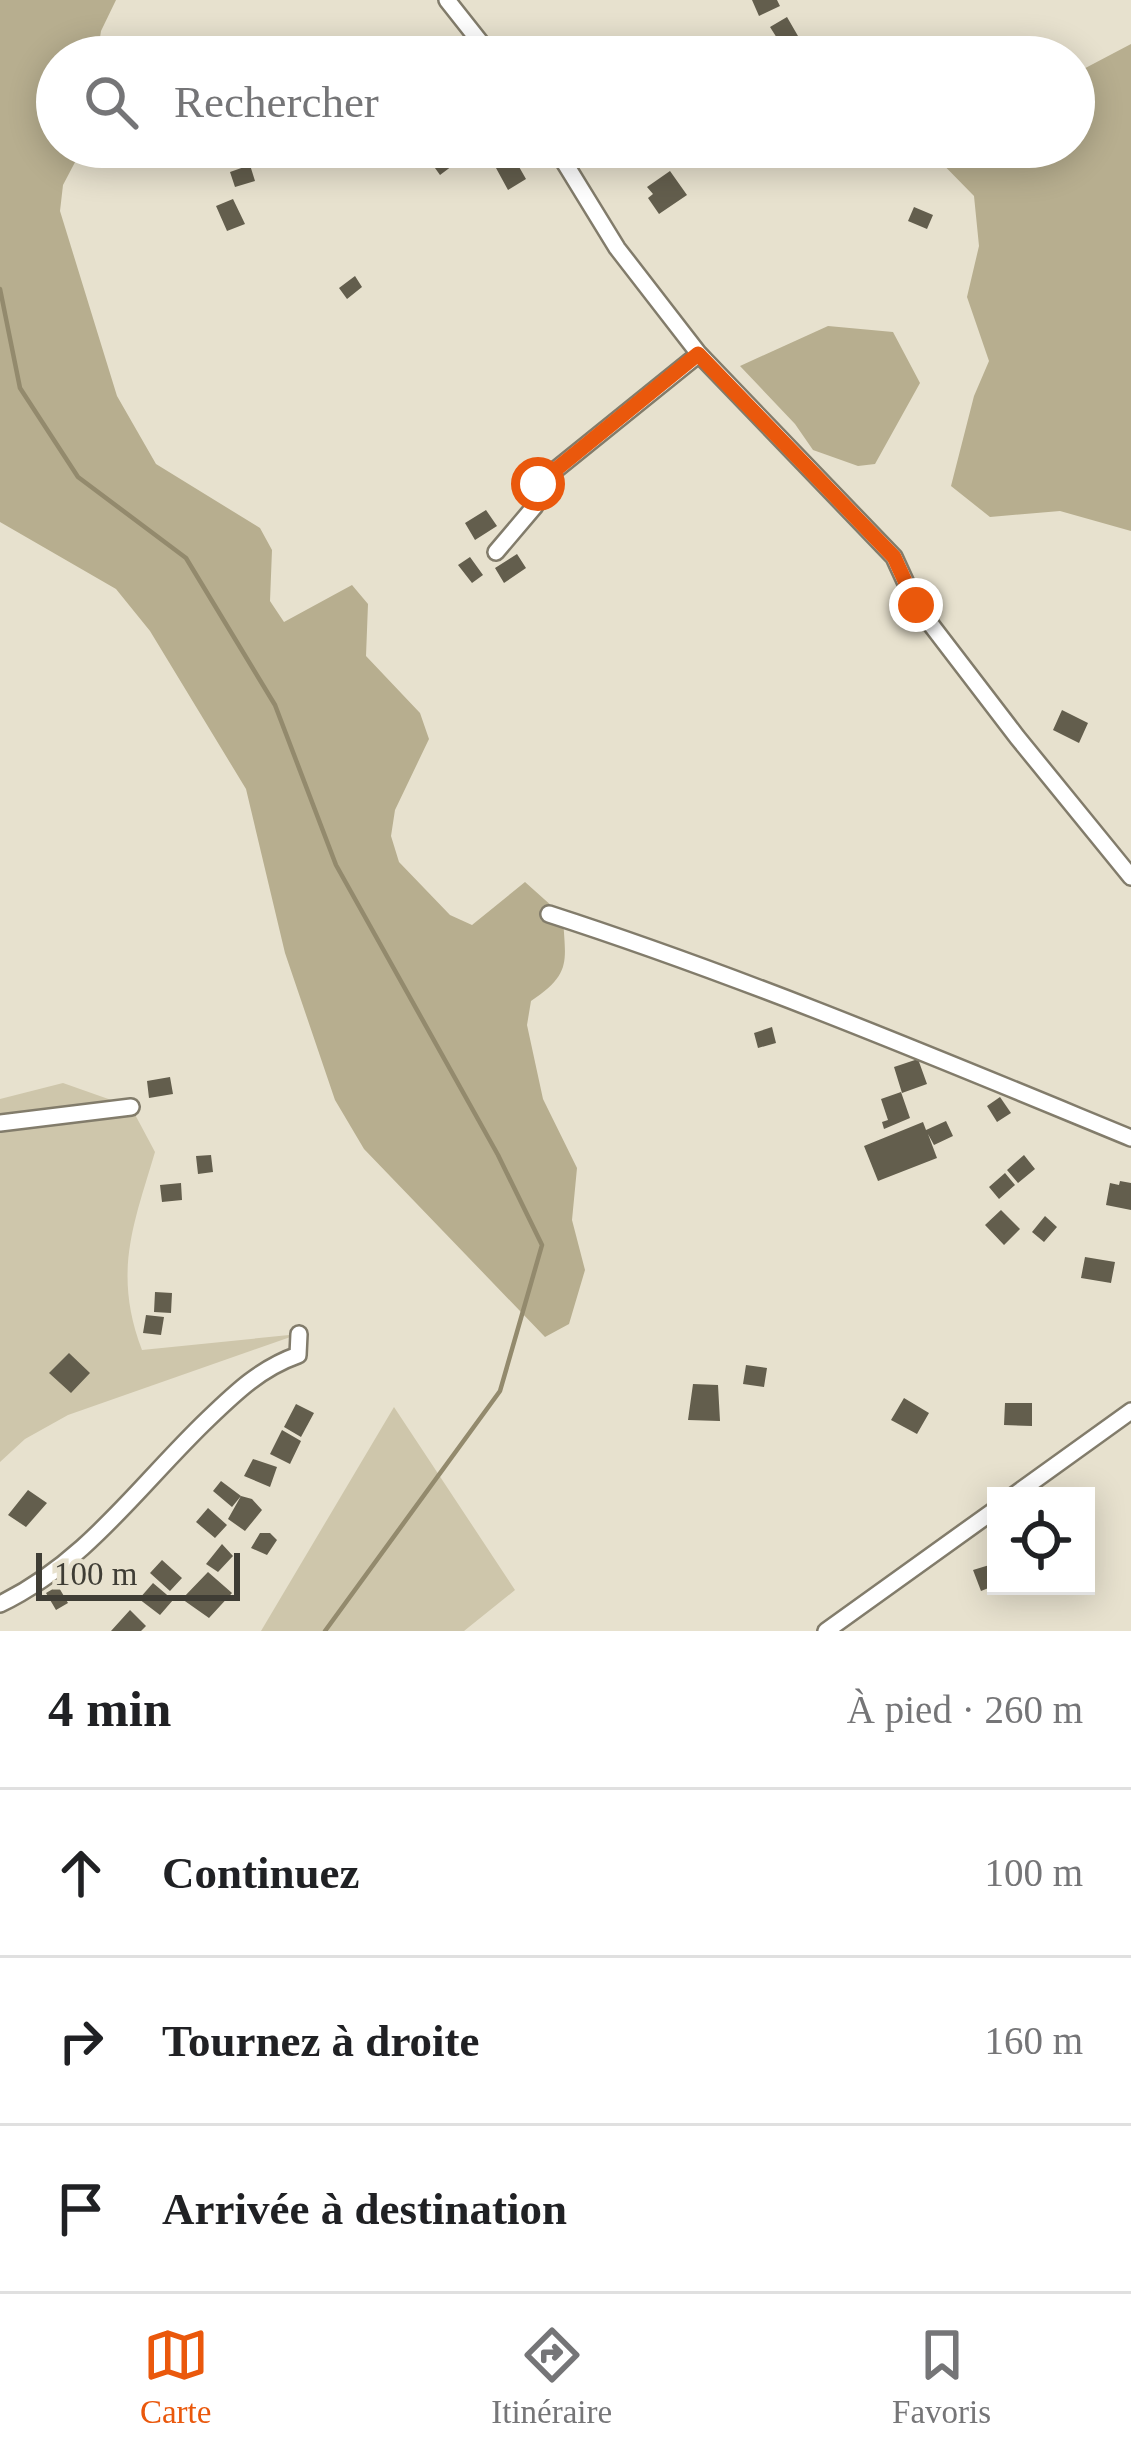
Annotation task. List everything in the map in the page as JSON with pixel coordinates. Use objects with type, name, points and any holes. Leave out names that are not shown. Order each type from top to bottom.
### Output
[{"type":"street","points":[[447,0],[475,36]]},
{"type":"street","points":[[567,168],[617,248],[698,354],[894,557],[916,605],[1131,877]]},
{"type":"street","points":[[496,552],[536,506],[538,484],[698,354]]},
{"type":"street","points":[[549,914],[765,990],[1131,1138]]},
{"type":"street","points":[[0,1123],[130,1107]]},
{"type":"street","points":[[0,1604],[45,1581],[64,1564],[244,1385],[275,1363],[298,1355],[299,1334]]},
{"type":"street","points":[[1025,1487],[1131,1411]]},
{"type":"street","points":[[826,1631],[987,1515]]},
{"type":"shaded area","points":[[0,0],[116,0],[100,36],[36,36],[36,168],[72,168],[63,185],[60,211],[117,396],[156,464],[260,528],[272,550],[270,601],[284,622],[352,585],[368,604],[366,656],[420,713],[429,739],[395,810],[391,836],[399,862],[450,915],[472,925],[525,882],[563,916],[564,965],[554,982],[531,1001],[527,1025],[543,1099],[577,1168],[572,1220],[585,1270],[569,1324],[545,1337],[364,1149],[335,1100],[285,953],[246,789],[150,631],[116,589],[0,522]]},
{"type":"shaded area","points":[[1131,44],[1131,531],[1060,511],[990,517],[951,486],[974,396],[989,361],[967,297],[979,246],[974,196],[947,168],[1095,168],[1095,63]]},
{"type":"shaded area","points":[[828,326],[893,332],[920,383],[875,464],[858,466],[813,450],[740,366]]},
{"type":"shaded area","points":[[63,1083],[131,1107],[155,1152],[129,1250],[129,1297],[142,1350],[299,1334],[68,1415],[25,1439],[0,1462],[0,1099]]},
{"type":"shaded area","points":[[394,1407],[515,1590],[464,1631],[261,1631]]},
{"type":"building","points":[[752,0],[777,0],[780,6],[759,16]]},
{"type":"building","points":[[787,17],[798,36],[776,36],[770,27]]},
{"type":"building","points":[[251,168],[255,181],[235,187],[230,172]]},
{"type":"building","points":[[496,168],[520,168],[526,179],[508,190]]},
{"type":"building","points":[[670,171],[687,195],[659,214],[647,187]]},
{"type":"building","points":[[233,199],[245,224],[227,231],[216,206]]},
{"type":"building","points":[[914,207],[933,215],[927,229],[908,221]]},
{"type":"building","points":[[355,276],[362,287],[347,299],[339,288]]},
{"type":"building","points":[[486,510],[497,526],[475,540],[465,523]]},
{"type":"building","points":[[517,554],[526,568],[504,583],[495,568]]},
{"type":"building","points":[[470,557],[483,575],[472,583],[458,565]]},
{"type":"building","points":[[1062,710],[1088,723],[1079,743],[1053,730]]},
{"type":"building","points":[[772,1027],[776,1043],[758,1048],[754,1033]]},
{"type":"building","points":[[918,1059],[927,1084],[902,1093],[894,1067]]},
{"type":"building","points":[[170,1077],[173,1094],[149,1098],[147,1081]]},
{"type":"building","points":[[901,1092],[910,1118],[884,1129],[882,1122],[888,1120],[881,1099]]},
{"type":"building","points":[[1000,1097],[1011,1113],[997,1122],[987,1106]]},
{"type":"building","points":[[946,1121],[953,1136],[934,1145],[928,1134],[937,1158],[878,1181],[864,1146],[923,1122],[926,1130]]},
{"type":"building","points":[[211,1155],[213,1172],[198,1174],[196,1156]]},
{"type":"building","points":[[1024,1155],[1035,1169],[1018,1183],[1007,1170]]},
{"type":"building","points":[[1005,1173],[1015,1185],[999,1199],[989,1187]]},
{"type":"building","points":[[1120,1181],[1131,1183],[1131,1210],[1106,1205],[1110,1183],[1119,1185]]},
{"type":"building","points":[[181,1183],[182,1200],[162,1202],[160,1185]]},
{"type":"building","points":[[1001,1210],[1020,1229],[1004,1245],[985,1225]]},
{"type":"building","points":[[1045,1216],[1057,1227],[1044,1242],[1032,1232]]},
{"type":"building","points":[[1085,1257],[1115,1262],[1111,1283],[1081,1278]]},
{"type":"building","points":[[155,1292],[172,1293],[171,1313],[154,1312]]},
{"type":"building","points":[[146,1315],[164,1317],[161,1335],[143,1333]]},
{"type":"building","points":[[69,1353],[90,1373],[71,1393],[49,1373]]},
{"type":"building","points":[[746,1365],[767,1368],[764,1387],[743,1384]]},
{"type":"building","points":[[693,1384],[718,1385],[720,1421],[688,1420]]},
{"type":"building","points":[[904,1398],[929,1413],[917,1434],[891,1420]]},
{"type":"building","points":[[1005,1403],[1032,1403],[1032,1426],[1004,1425]]},
{"type":"building","points":[[296,1404],[314,1413],[301,1437],[284,1427]]},
{"type":"building","points":[[282,1430],[301,1441],[290,1464],[270,1454]]},
{"type":"building","points":[[253,1459],[277,1467],[270,1487],[244,1476]]},
{"type":"building","points":[[221,1481],[241,1496],[232,1507],[213,1491]]},
{"type":"building","points":[[28,1490],[47,1503],[26,1527],[8,1515]]},
{"type":"building","points":[[241,1496],[252,1499],[262,1510],[245,1531],[228,1519]]},
{"type":"building","points":[[208,1508],[227,1525],[215,1538],[196,1522]]},
{"type":"building","points":[[260,1533],[270,1533],[277,1540],[267,1555],[251,1548]]},
{"type":"building","points":[[222,1544],[233,1556],[218,1572],[206,1564]]},
{"type":"building","points":[[162,1560],[182,1578],[170,1591],[150,1573]]},
{"type":"building","points":[[987,1566],[987,1589],[981,1591],[973,1570]]},
{"type":"building","points":[[208,1572],[232,1593],[209,1618],[182,1599]]},
{"type":"building","points":[[153,1583],[173,1600],[160,1615],[139,1599]]},
{"type":"building","points":[[58,1586],[68,1603],[56,1610],[46,1593]]},
{"type":"building","points":[[130,1610],[146,1626],[141,1631],[111,1631]]},
{"type":"waterway","points":[[0,289],[20,388],[78,477],[186,558],[275,705],[336,865],[498,1155],[542,1245],[500,1391],[325,1631]]},
{"type":"route","points":[[538,484],[698,354],[894,557],[916,605]]}]
